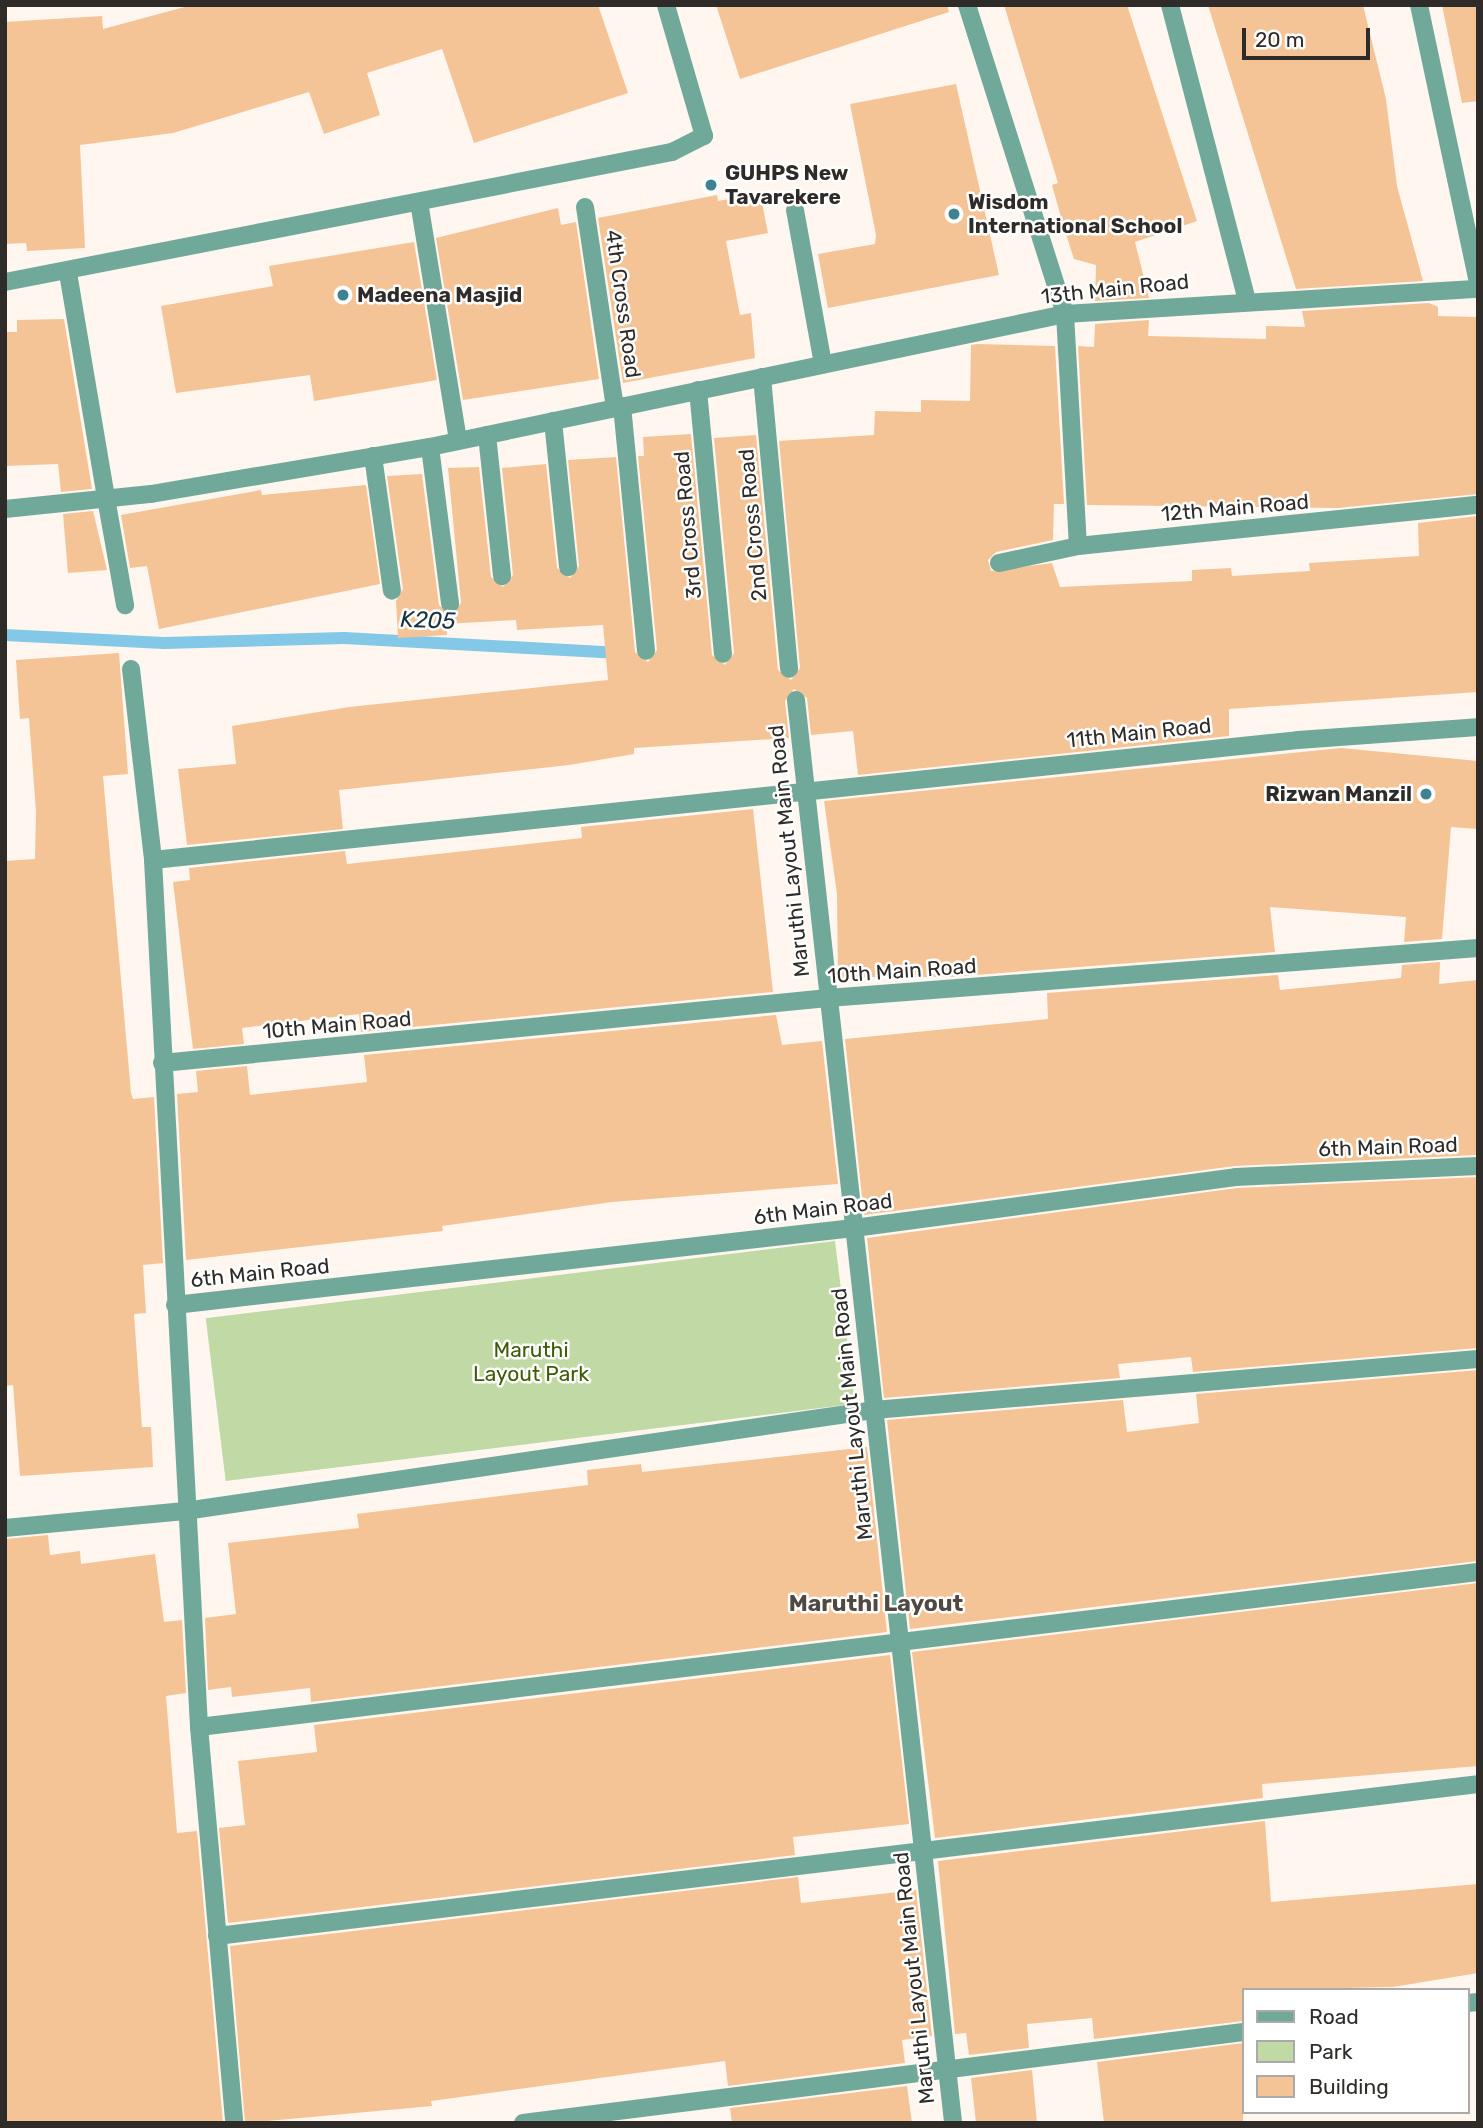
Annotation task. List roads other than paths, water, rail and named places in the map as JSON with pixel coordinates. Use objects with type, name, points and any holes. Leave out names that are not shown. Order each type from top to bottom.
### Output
[{"type":"street","points":[[5,282],[68,273],[672,152],[704,136],[666,5]]},
{"type":"street","points":[[967,5],[1065,314],[1078,546]]},
{"type":"street","points":[[1170,5],[1247,300]]},
{"type":"street","points":[[1419,5],[1478,282]]},
{"type":"street","points":[[419,202],[458,441]]},
{"type":"street","name":"4th Cross Road","points":[[585,207],[618,407],[646,651]]},
{"type":"street","points":[[795,210],[823,364]]},
{"type":"street","points":[[68,273],[125,605]]},
{"type":"street","name":"13th Main Road","points":[[5,509],[106,498],[430,447],[1065,314],[1247,300],[1478,289]]},
{"type":"street","name":"2nd Cross Road","points":[[762,377],[789,669]]},
{"type":"street","name":"3rd Cross Road","points":[[698,390],[723,654]]},
{"type":"street","points":[[553,421],[568,567]]},
{"type":"street","points":[[487,435],[502,576]]},
{"type":"street","points":[[430,447],[450,604]]},
{"type":"street","points":[[373,456],[392,591]]},
{"type":"street","name":"12th Main Road","points":[[999,563],[1078,546],[1478,505]]},
{"type":"street","points":[[131,669],[153,860],[185,1511],[199,1727],[233,2123]]},
{"type":"street","name":"Maruthi Layout Main Road","points":[[796,700],[953,2123]]},
{"type":"street","name":"11th Main Road","points":[[153,860],[805,792],[1478,727]]},
{"type":"street","name":"10th Main Road","points":[[163,1063],[828,999],[1478,948]]},
{"type":"street","name":"6th Main Road","points":[[175,1305],[854,1228],[1236,1177],[1478,1166]]},
{"type":"street","points":[[5,1528],[185,1511],[874,1410],[1478,1359]]},
{"type":"street","points":[[199,1727],[899,1638],[1478,1572]]},
{"type":"street","points":[[217,1936],[1478,1784]]},
{"type":"street","points":[[523,2123],[1242,2032]]},
{"type":"waterway","name":"K205","points":[[5,635],[164,643],[344,638],[621,653]]},
{"type":"place","name":"GUHPS New Tavarekere","points":[[711,185]]},
{"type":"place","name":"Wisdom International School","points":[[954,214]]},
{"type":"place","name":"Madeena Masjid","points":[[343,295]]},
{"type":"place","name":"Rizwan Manzil","points":[[1426,794]]},
{"type":"district","name":"Maruthi Layout","points":[[876,1603]]},
{"type":"park label","name":"Maruthi Layout Park","points":[[531,1362]]}]
